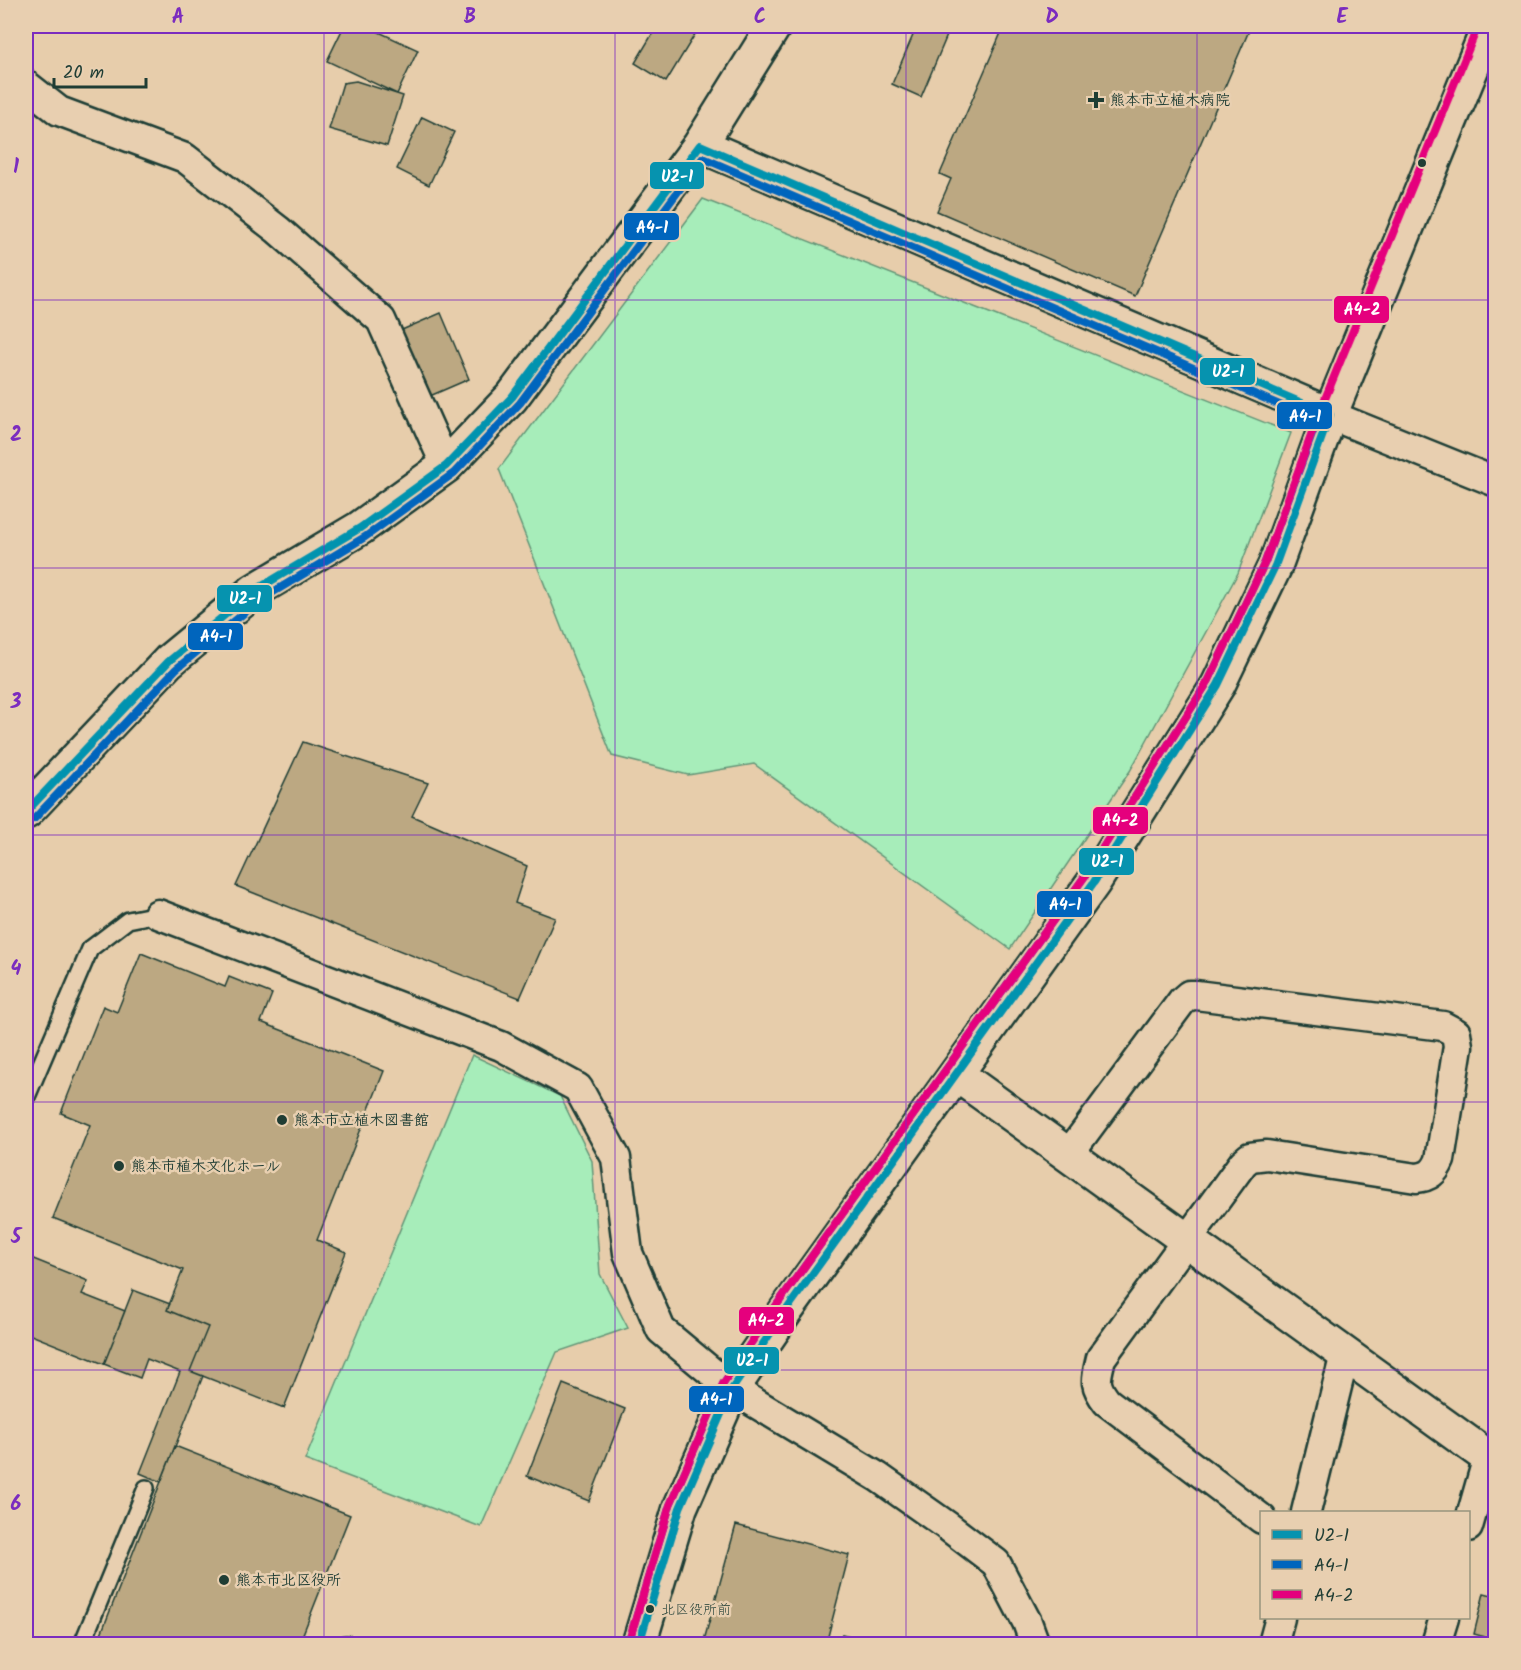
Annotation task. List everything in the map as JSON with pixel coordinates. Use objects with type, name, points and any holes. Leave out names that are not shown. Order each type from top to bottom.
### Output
[{"type":"street","points":[[26,812],[169,661],[254,591],[360,528],[446,465],[512,397],[700,145],[774,26]]},
{"type":"street","points":[[639,1644],[680,1508],[732,1389],[784,1312],[1094,882],[1218,685],[1275,566],[1330,415],[1488,26]]},
{"type":"street","points":[[26,86],[58,111],[185,158],[278,230],[381,320],[446,465]]},
{"type":"street","points":[[700,145],[1330,415],[1496,482]]},
{"type":"street","points":[[158,914],[501,1046],[579,1088],[616,1158],[627,1253],[661,1330],[732,1389],[878,1477],[996,1563],[1027,1622],[1035,1644]]},
{"type":"street","points":[[1068,1155],[1182,1001],[1189,995],[1196,994],[1443,1026],[1455,1033],[1458,1046],[1437,1169],[1425,1177],[1416,1178],[1267,1155],[1251,1157],[1243,1163],[1101,1358],[1097,1374],[1097,1389],[1107,1402],[1260,1517]]},
{"type":"street","points":[[956,1074],[1492,1460],[1470,1521]]},
{"type":"street","points":[[1306,1511],[1345,1354]]},
{"type":"street","points":[[1273,1644],[1279,1619]]},
{"type":"street","points":[[1436,1644],[1443,1619]]},
{"type":"lane","points":[[26,1100],[90,949],[128,920],[158,914]]},
{"type":"lane","points":[[82,1644],[146,1488]]},
{"type":"green space","points":[[703,199],[1291,433],[1238,573],[1130,771],[1010,949],[754,764],[688,775],[612,756],[499,469]]},
{"type":"green space","points":[[472,1055],[560,1096],[592,1161],[600,1274],[628,1328],[557,1352],[481,1527],[305,1460]]},
{"type":"building","points":[[344,26],[366,26],[418,50],[397,94],[327,61]]},
{"type":"building","points":[[657,26],[700,26],[666,82],[635,63]]},
{"type":"building","points":[[917,26],[951,26],[921,97],[892,84]]},
{"type":"building","name":"熊本市立植木病院","points":[[1004,26],[1251,26],[1135,296],[937,211],[951,179],[940,174]]},
{"type":"building","points":[[356,81],[403,96],[387,146],[329,129],[343,83]]},
{"type":"building","points":[[422,117],[454,132],[429,185],[397,169]]},
{"type":"building","points":[[441,313],[469,379],[423,399],[395,333]]},
{"type":"building","points":[[303,742],[428,783],[412,816],[527,866],[515,903],[555,918],[520,998],[236,886]]},
{"type":"building","points":[[141,953],[225,987],[229,977],[272,994],[261,1022],[384,1071],[317,1240],[346,1252],[284,1408],[190,1371],[208,1327],[167,1310],[183,1270],[53,1218],[90,1125],[61,1113],[103,1006],[117,1012]]},
{"type":"building","points":[[26,1256],[88,1281],[82,1294],[125,1311],[104,1364],[26,1333]]},
{"type":"building","points":[[133,1290],[170,1304],[167,1310],[208,1327],[190,1371],[203,1376],[161,1482],[140,1473],[180,1372],[147,1359],[140,1378],[104,1364]]},
{"type":"building","points":[[563,1384],[625,1409],[589,1501],[527,1476]]},
{"type":"building","name":"熊本市北区役所","points":[[175,1446],[350,1515],[299,1644],[97,1644]]},
{"type":"building","points":[[736,1525],[849,1555],[826,1644],[703,1644]]},
{"type":"building","points":[[1484,1593],[1496,1596],[1496,1640],[1474,1634]]},
{"type":"building","points":[[842,1634],[881,1644],[838,1644]]},
{"type":"transit line","name":"A4-2","points":[[629,1641],[670,1505],[723,1384],[776,1306],[1085,876],[1209,680],[1265,562],[1320,411],[1478,26]]},
{"type":"transit line","name":"U2-1","points":[[26,812],[169,661],[254,591],[360,528],[446,466],[512,397],[700,145],[1330,415],[1275,566],[1218,685],[1094,882],[732,1389],[680,1508],[639,1644]]},
{"type":"transit line","name":"A4-1","points":[[34,819],[176,669],[260,600],[365,537],[454,473],[520,403],[703,158],[1317,421],[1265,562],[1209,680],[1085,876],[776,1306],[723,1384],[670,1505],[629,1641]]},
{"type":"place","name":"熊本市立植木病院","points":[[1096,100]]},
{"type":"place","name":"熊本市立植木図書館","points":[[282,1120]]},
{"type":"place","name":"熊本市植木文化ホール","points":[[119,1166]]},
{"type":"place","name":"熊本市北区役所","points":[[224,1580]]},
{"type":"place","name":"北区役所前","points":[[650,1609]]}]
